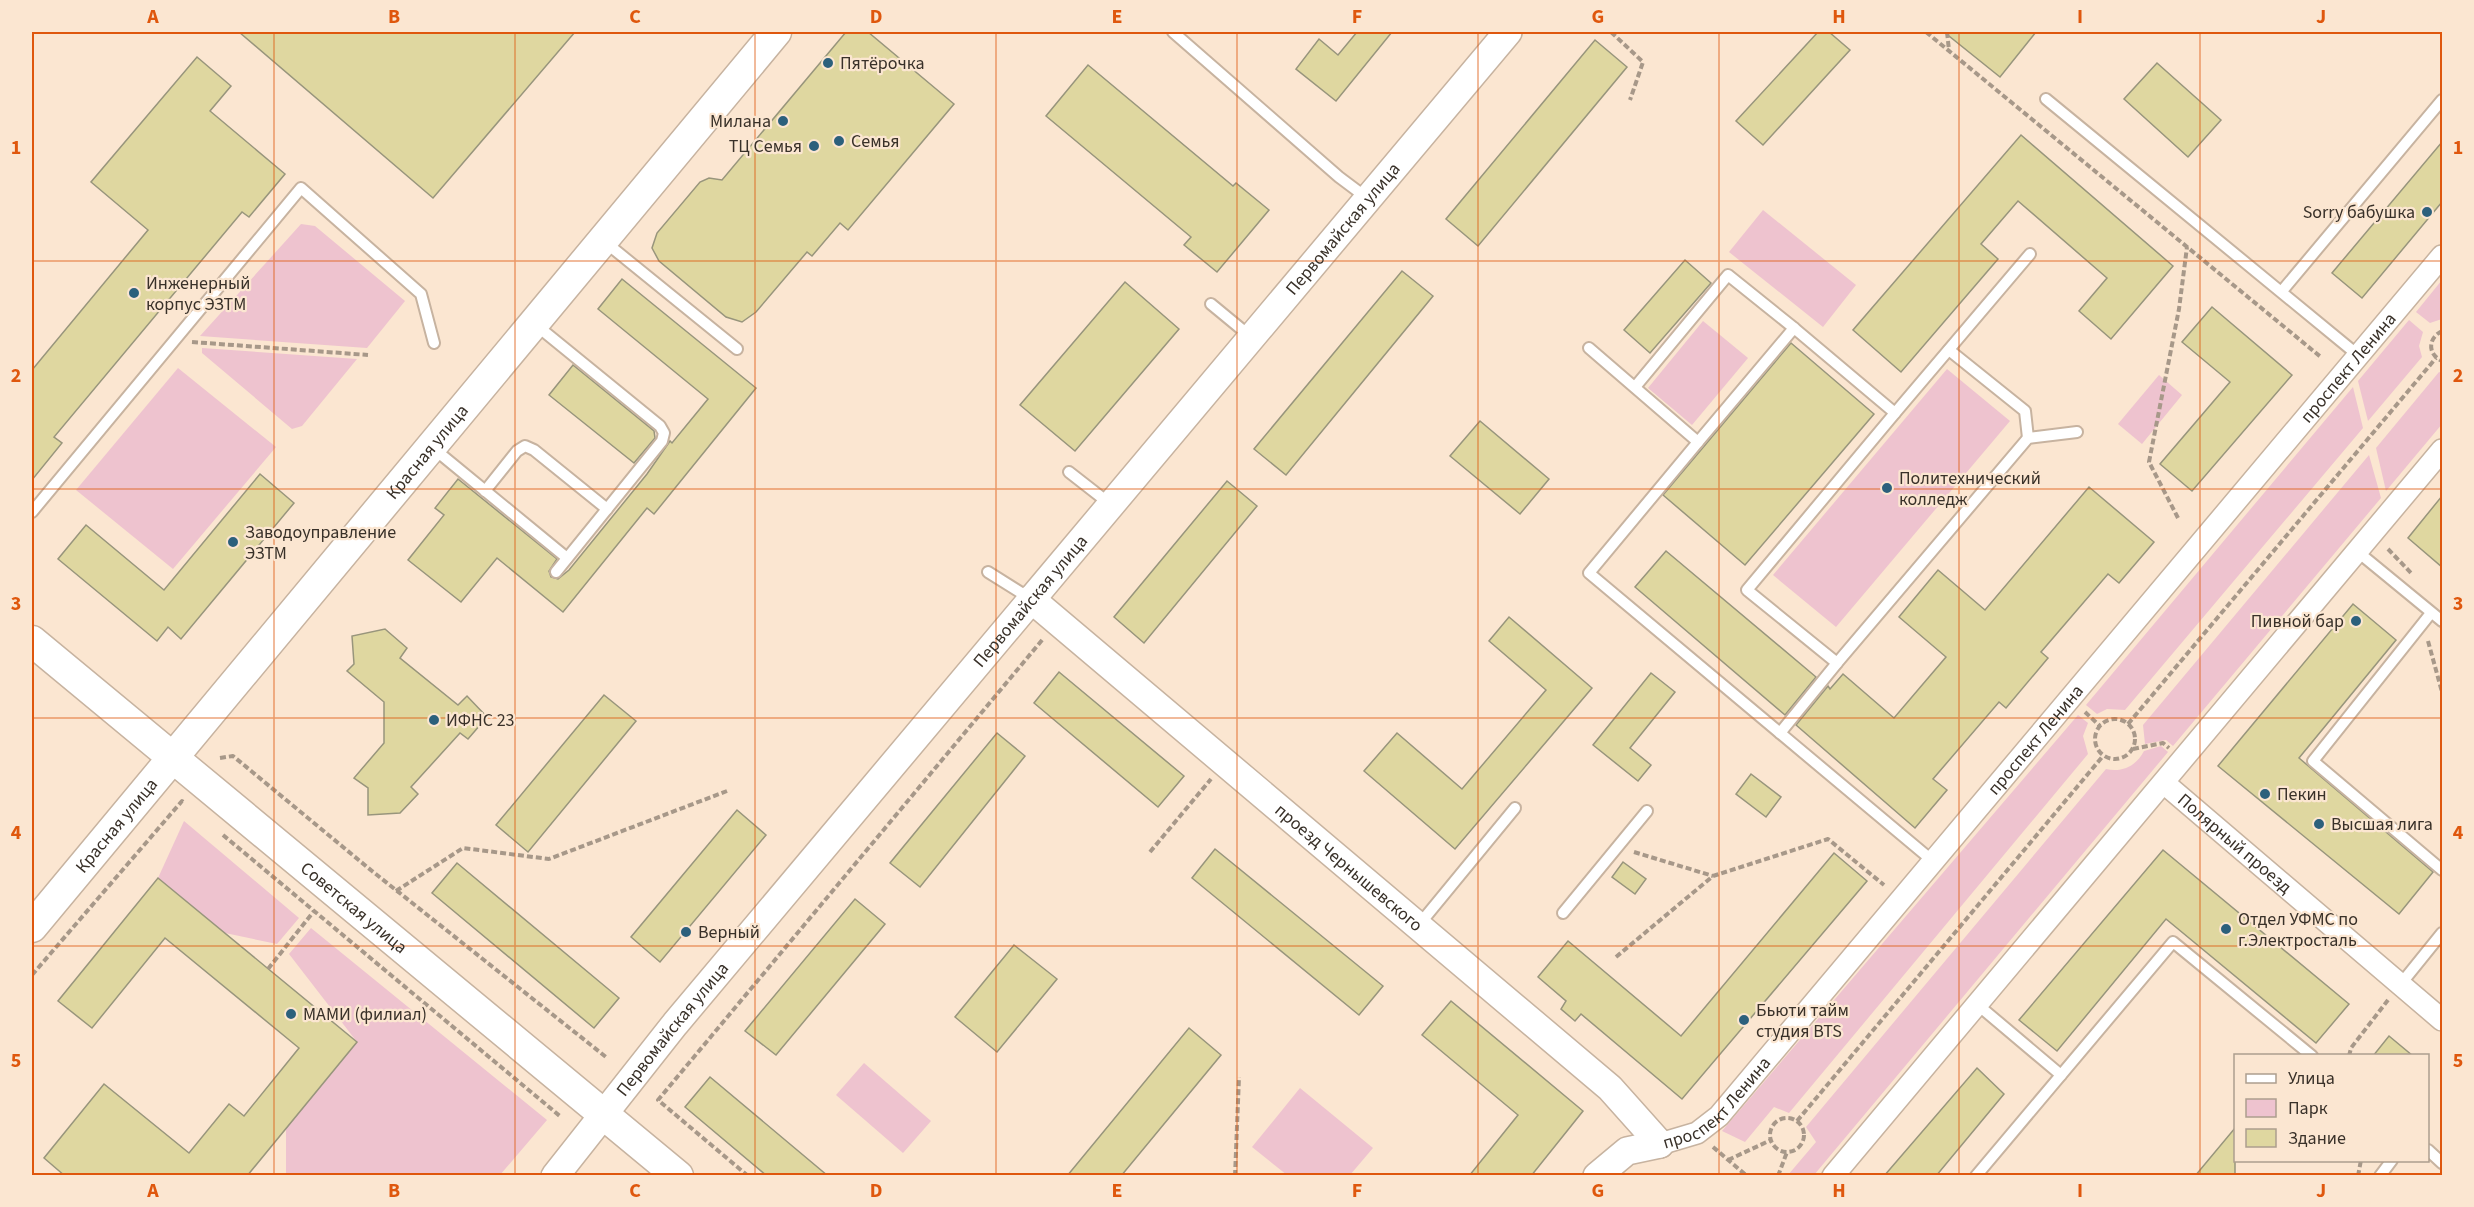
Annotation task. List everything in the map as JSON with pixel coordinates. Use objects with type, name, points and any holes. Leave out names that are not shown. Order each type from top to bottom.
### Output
[{"type":"main road","name":"Красная улица","points":[[32,927],[776,32]]},
{"type":"main road","name":"Советская улица","points":[[32,641],[171,759],[678,1176]]},
{"type":"street","name":"Первомайская улица","points":[[555,1176],[667,1033],[1508,32]]},
{"type":"street","name":"проспект Ленина","points":[[1597,1176],[1627,1150],[1660,1144],[1697,1133],[1719,1116],[2442,256]]},
{"type":"street","points":[[1833,1176],[2442,450]]},
{"type":"street","name":"проезд Чернышевского","points":[[1031,599],[1610,1088],[1660,1144]]},
{"type":"street","name":"Полярный проезд","points":[[2164,783],[2442,1020]]},
{"type":"lane","points":[[1173,32],[1339,177],[1367,198]]},
{"type":"lane","points":[[2046,99],[2359,356]]},
{"type":"lane","points":[[2282,291],[2442,100]]},
{"type":"lane","points":[[32,512],[301,188],[421,294],[434,343]]},
{"type":"lane","points":[[602,240],[737,349]]},
{"type":"lane","points":[[1837,663],[1747,591],[2030,254]]},
{"type":"lane","points":[[1635,387],[1728,275],[1895,413]]},
{"type":"lane","points":[[1211,304],[1251,336]]},
{"type":"lane","points":[[533,323],[660,426],[663,433],[662,441],[556,572]]},
{"type":"lane","points":[[1794,328],[1589,573],[1934,862]]},
{"type":"lane","points":[[1589,348],[1698,442]]},
{"type":"lane","points":[[1949,350],[2025,411],[2028,438]]},
{"type":"lane","points":[[1780,733],[2028,438],[2077,432]]},
{"type":"lane","points":[[485,491],[517,451],[525,446],[534,450],[607,509]]},
{"type":"lane","points":[[430,447],[567,558]]},
{"type":"lane","points":[[1070,472],[1110,504]]},
{"type":"lane","points":[[2358,552],[2442,621]]},
{"type":"lane","points":[[988,572],[1031,599]]},
{"type":"lane","points":[[2431,613],[2313,761],[2442,870]]},
{"type":"lane","points":[[1418,926],[1515,808]]},
{"type":"lane","points":[[1563,913],[1647,811]]},
{"type":"lane","points":[[2400,985],[2442,933]]},
{"type":"lane","points":[[1976,1176],[2173,942],[2310,1054]]},
{"type":"lane","points":[[1978,1005],[2061,1075]]},
{"type":"lane","points":[[2429,1152],[2442,1162]]},
{"type":"lane","points":[[2380,1176],[2391,1162]]},
{"type":"path","points":[[1611,32],[1643,62],[1630,100]]},
{"type":"path","points":[[1926,32],[2322,358]]},
{"type":"path","points":[[1947,32],[1949,50]]},
{"type":"path","points":[[2178,518],[2149,462],[2179,309],[2187,246]]},
{"type":"path","points":[[2442,331],[2432,340],[2431,349],[2436,358],[2442,361]]},
{"type":"path","points":[[173,341],[368,355]]},
{"type":"path","points":[[2128,724],[2436,358]]},
{"type":"path","points":[[748,1176],[658,1100],[1044,638]]},
{"type":"path","points":[[2133,750],[2135,739],[2128,724],[2112,719],[2097,729],[2095,744],[2103,756],[2110,759],[2121,759],[2133,750],[2163,743]]},
{"type":"path","points":[[220,758],[233,756],[396,891],[606,1057]]},
{"type":"path","points":[[1797,1121],[2103,756]]},
{"type":"path","points":[[1150,852],[1212,778]]},
{"type":"path","points":[[396,891],[463,848],[549,859],[727,791]]},
{"type":"path","points":[[32,975],[182,801],[190,808]]},
{"type":"path","points":[[217,830],[561,1117]]},
{"type":"path","points":[[1616,957],[1713,876],[1828,839],[1884,885]]},
{"type":"path","points":[[1617,847],[1713,876]]},
{"type":"path","points":[[268,969],[314,911]]},
{"type":"path","points":[[2350,1054],[2351,1048],[2400,985]]},
{"type":"path","points":[[1235,1176],[1239,1077]]},
{"type":"path","points":[[1789,1118],[1797,1121],[1803,1128],[1803,1142],[1797,1149],[1786,1152],[1779,1150],[1771,1140],[1771,1130],[1778,1120],[1789,1118]]},
{"type":"path","points":[[1728,1160],[1771,1140]]},
{"type":"path","points":[[1710,1144],[1747,1176]]},
{"type":"path","points":[[1778,1176],[1786,1152]]},
{"type":"green space","points":[[1763,210],[1856,285],[1823,327],[1729,252]]},
{"type":"green space","points":[[301,224],[315,226],[405,301],[367,348],[200,336]]},
{"type":"green space","points":[[2442,280],[2442,319],[2430,323],[2416,312]]},
{"type":"green space","points":[[2409,320],[2423,332],[2419,346],[2422,357],[2368,421],[2358,381]]},
{"type":"green space","points":[[1703,321],[1748,358],[1692,425],[1648,388]]},
{"type":"green space","points":[[202,348],[357,359],[302,426],[292,429],[202,353]]},
{"type":"green space","points":[[178,368],[276,447],[173,569],[76,490]]},
{"type":"green space","points":[[1947,369],[2010,421],[1836,627],[1773,575]]},
{"type":"green space","points":[[2439,372],[2442,373],[2442,424],[2386,491],[2376,448]]},
{"type":"green space","points":[[2159,375],[2182,395],[2142,444],[2118,424]]},
{"type":"green space","points":[[2353,387],[2363,428],[2125,710],[2107,709],[2097,714],[2086,705]]},
{"type":"green space","points":[[2369,455],[2381,498],[2173,746],[2166,740],[2145,744],[2143,725]]},
{"type":"green space","points":[[2078,715],[2088,723],[2083,736],[2088,754],[1789,1113],[1774,1107],[1745,1142],[1722,1131]]},
{"type":"green space","points":[[2161,746],[2168,752],[1814,1175],[1788,1175],[1816,1142],[1806,1127],[2106,769],[2118,770],[2129,767],[2144,751]]},
{"type":"green space","points":[[184,821],[299,918],[277,944],[225,933],[158,878]]},
{"type":"green space","points":[[311,928],[547,1120],[500,1175],[286,1176],[286,1128],[357,1042],[289,954]]},
{"type":"green space","points":[[864,1063],[931,1121],[903,1153],[836,1095]]},
{"type":"green space","points":[[1300,1088],[1373,1148],[1350,1175],[1287,1175],[1252,1147]]},
{"type":"building","points":[[239,32],[575,32],[433,198]]},
{"type":"building","name":"Семья","points":[[846,32],[868,32],[954,104],[848,230],[840,223],[812,256],[807,252],[756,312],[742,322],[726,317],[659,261],[652,248],[657,233],[700,182],[709,178],[722,180]]},
{"type":"building","points":[[1357,32],[1392,32],[1336,101],[1296,69],[1319,39],[1338,55]]},
{"type":"building","points":[[1818,32],[1829,32],[1850,50],[1763,145],[1736,121]]},
{"type":"building","points":[[1944,32],[2036,32],[2000,77]]},
{"type":"building","points":[[1595,40],[1627,67],[1478,246],[1446,219]]},
{"type":"building","name":"Инженерный корпус ЭЗТМ","points":[[197,57],[231,86],[210,111],[285,174],[249,217],[242,212],[54,437],[62,443],[32,480],[32,370],[148,230],[91,182]]},
{"type":"building","points":[[2157,63],[2221,120],[2188,157],[2124,99]]},
{"type":"building","points":[[1088,65],[1233,186],[1236,183],[1269,210],[1217,272],[1184,245],[1191,237],[1046,116]]},
{"type":"building","points":[[2021,135],[2173,266],[2111,339],[2079,311],[2107,278],[2018,201],[1981,244],[1998,259],[1901,372],[1853,330]]},
{"type":"building","points":[[2442,142],[2442,202],[2362,298],[2332,273]]},
{"type":"building","points":[[1685,260],[1711,283],[1650,353],[1624,330]]},
{"type":"building","points":[[1402,271],[1433,296],[1286,475],[1254,449]]},
{"type":"building","points":[[622,279],[756,388],[654,514],[647,508],[563,612],[497,558],[461,602],[408,560],[444,515],[435,508],[458,479],[557,559],[549,571],[551,577],[558,579],[569,570],[647,474],[670,441],[672,443],[708,399],[598,309]]},
{"type":"building","points":[[1125,282],[1179,329],[1075,451],[1020,405]]},
{"type":"building","points":[[2212,307],[2292,375],[2192,491],[2160,464],[2230,382],[2182,342]]},
{"type":"building","points":[[1791,343],[1874,414],[1745,565],[1663,495]]},
{"type":"building","points":[[573,365],[654,431],[655,438],[634,463],[549,395]]},
{"type":"building","points":[[1480,421],[1549,479],[1520,514],[1450,456]]},
{"type":"building","name":"Заводоуправление ЭЗТМ","points":[[260,474],[294,503],[181,639],[168,627],[157,641],[58,559],[86,525],[164,590]]},
{"type":"building","points":[[1227,481],[1257,506],[1144,643],[1114,617]]},
{"type":"building","points":[[2089,487],[2154,542],[2119,583],[2108,574],[2041,652],[2048,658],[2006,708],[1999,702],[1933,779],[1947,790],[1915,828],[1796,725],[1828,686],[1830,689],[1843,674],[1894,718],[1946,657],[1899,617],[1938,570],[1985,610]]},
{"type":"building","points":[[2442,496],[2442,567],[2408,538]]},
{"type":"building","points":[[1666,551],[1816,677],[1785,715],[1635,587]]},
{"type":"building","points":[[2353,604],[2396,640],[2299,758],[2433,872],[2399,914],[2218,766]]},
{"type":"building","points":[[1509,617],[1592,688],[1455,849],[1364,771],[1397,733],[1462,789],[1546,690],[1489,641]]},
{"type":"building","name":"ИФНС 23","points":[[385,629],[407,648],[400,658],[458,705],[467,696],[487,717],[468,739],[460,733],[411,787],[418,794],[400,813],[368,815],[368,788],[354,778],[384,743],[384,702],[347,671],[354,664],[352,636]]},
{"type":"building","points":[[1059,672],[1184,776],[1158,807],[1034,703]]},
{"type":"building","points":[[1651,673],[1675,692],[1630,748],[1651,765],[1638,781],[1593,745]]},
{"type":"building","points":[[604,695],[636,721],[528,852],[496,825]]},
{"type":"building","points":[[997,733],[1025,756],[920,887],[890,863]]},
{"type":"building","points":[[1751,774],[1781,797],[1766,817],[1736,794]]},
{"type":"building","points":[[737,810],[766,835],[660,962],[631,937]]},
{"type":"building","points":[[1215,849],[1383,986],[1359,1015],[1192,878]]},
{"type":"building","points":[[2163,850],[2349,1004],[2316,1043],[2166,919],[2057,1051],[2019,1020]]},
{"type":"building","points":[[1834,853],[1867,881],[1682,1099],[1581,1014],[1575,1021],[1561,1009],[1566,1001],[1538,977],[1568,941],[1681,1036]]},
{"type":"building","points":[[1623,862],[1646,879],[1635,894],[1612,877]]},
{"type":"building","points":[[457,863],[619,998],[594,1028],[432,893]]},
{"type":"building","name":"МАМИ (филиал)","points":[[158,878],[357,1042],[247,1176],[65,1176],[44,1158],[104,1084],[189,1153],[229,1104],[244,1116],[299,1048],[165,938],[92,1028],[58,1001]]},
{"type":"building","points":[[855,899],[885,924],[776,1055],[745,1031]]},
{"type":"building","points":[[1014,945],[1057,979],[997,1052],[955,1017]]},
{"type":"building","points":[[1451,1001],[1583,1111],[1531,1176],[1469,1176],[1518,1115],[1422,1035]]},
{"type":"building","points":[[1189,1028],[1221,1055],[1121,1176],[1067,1176]]},
{"type":"building","points":[[2389,1036],[2411,1054],[2375,1054]]},
{"type":"building","points":[[1977,1068],[2004,1094],[1936,1176],[1884,1176]]},
{"type":"building","points":[[710,1077],[828,1176],[767,1176],[685,1107]]},
{"type":"building","points":[[2234,1129],[2235,1176],[2195,1176]]},
{"type":"place","name":"Пятёрочка","points":[[828,63]]},
{"type":"place","name":"Милана","points":[[783,121]]},
{"type":"place","name":"Семья","points":[[839,141]]},
{"type":"place","name":"ТЦ Семья","points":[[814,146]]},
{"type":"place","name":"Sorry бабушка","points":[[2427,212]]},
{"type":"place","name":"Инженерный корпус ЭЗТМ","points":[[134,293]]},
{"type":"place","name":"Политехнический колледж","points":[[1887,488]]},
{"type":"place","name":"Заводоуправление ЭЗТМ","points":[[233,542]]},
{"type":"place","name":"Пивной бар","points":[[2356,621]]},
{"type":"place","name":"ИФНС 23","points":[[434,720]]},
{"type":"place","name":"Пекин","points":[[2265,794]]},
{"type":"place","name":"Высшая лига","points":[[2319,824]]},
{"type":"place","name":"Отдел УФМС по г.Электросталь","points":[[2226,929]]},
{"type":"place","name":"Верный","points":[[686,932]]},
{"type":"place","name":"МАМИ (филиал)","points":[[291,1014]]},
{"type":"place","name":"Бьюти тайм студия BTS","points":[[1744,1020]]}]
